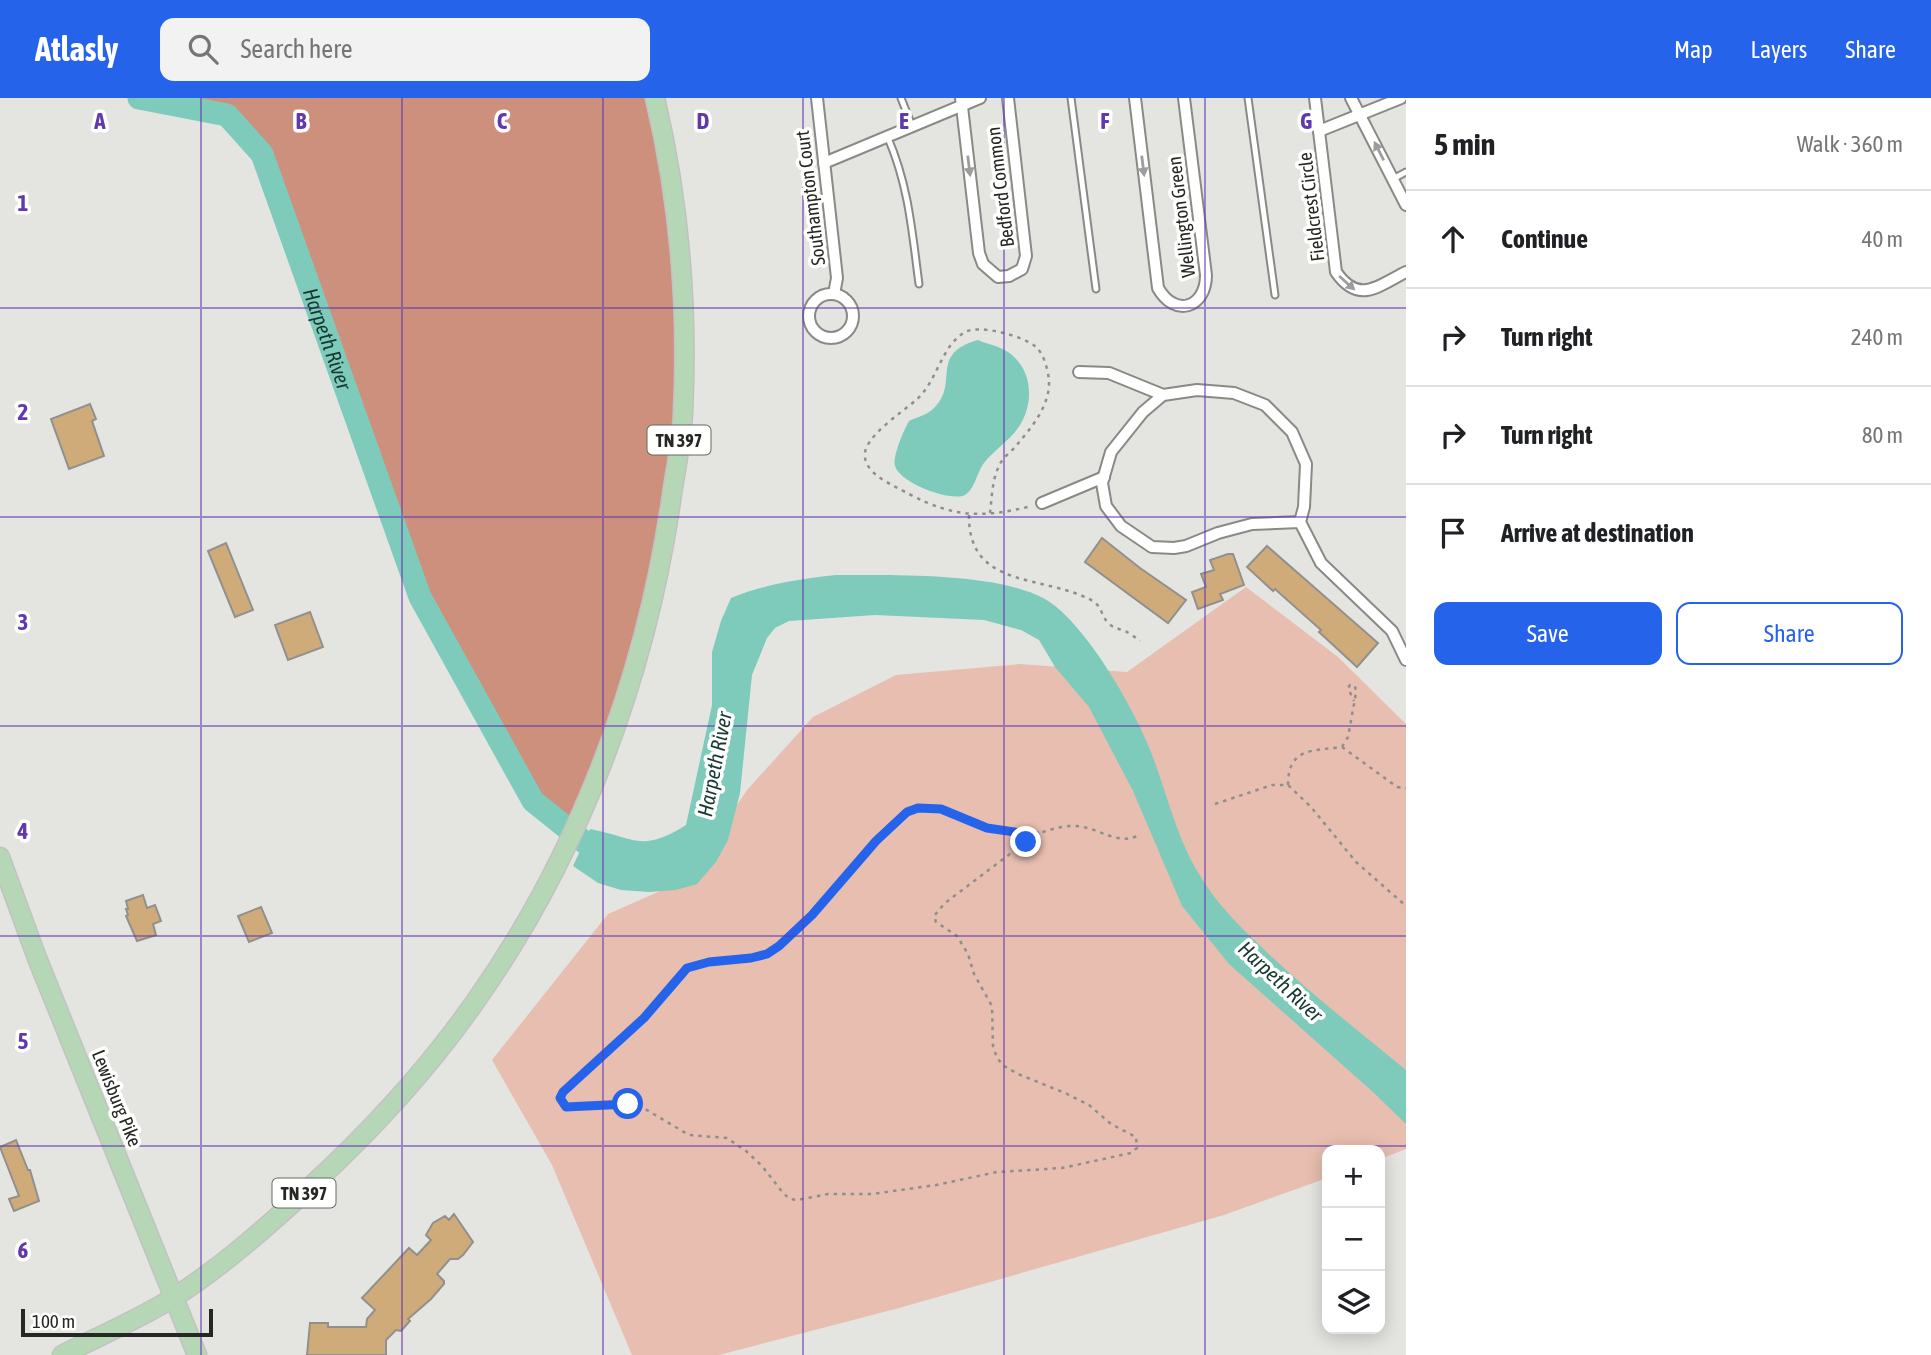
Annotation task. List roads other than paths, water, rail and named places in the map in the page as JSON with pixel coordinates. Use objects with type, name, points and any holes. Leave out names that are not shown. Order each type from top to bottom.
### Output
[{"type":"main road","name":"TN 397","points":[[62,1355],[175,1297],[258,1234],[337,1163],[374,1124],[475,1002],[514,941],[549,878],[598,774],[631,684],[649,619],[663,552],[683,415],[684,336],[679,254],[663,131],[655,98]]},
{"type":"main road","name":"Lewisburg Pike","points":[[0,857],[37,958],[197,1355]]},
{"type":"street","name":"Southampton Court","points":[[817,98],[837,278],[834,294]]},
{"type":"street","points":[[824,163],[888,138],[961,102],[980,98]]},
{"type":"street","name":"Bedford Common","points":[[961,102],[979,253],[983,264],[998,277],[1009,276],[1022,269],[1026,256],[1008,98]]},
{"type":"street","name":"Wellington Green","points":[[1135,98],[1158,288],[1164,298],[1175,305],[1187,306],[1198,300],[1206,289],[1206,275],[1184,98]]},
{"type":"street","name":"Fieldcrest Circle","points":[[1315,98],[1336,272],[1343,282],[1355,291],[1369,291],[1406,272]]},
{"type":"street","points":[[1351,98],[1406,205]]},
{"type":"street","points":[[1319,131],[1401,98]]},
{"type":"street","points":[[834,294],[847,300],[851,306],[853,320],[839,337],[824,337],[812,328],[808,314],[814,301],[820,296],[834,294]]},
{"type":"street","points":[[1079,372],[1109,373],[1163,395],[1197,390],[1234,394],[1265,405],[1292,432],[1306,464],[1304,507],[1300,522],[1321,563],[1392,631],[1406,660]]},
{"type":"street","points":[[1163,395],[1143,412],[1111,452],[1102,483],[1106,506],[1121,526],[1152,547],[1174,548],[1252,524],[1300,522]]},
{"type":"street","points":[[1042,503],[1104,477]]},
{"type":"lane","points":[[901,98],[912,126]]},
{"type":"lane","points":[[1071,98],[1096,289]]},
{"type":"lane","points":[[1248,98],[1275,295]]},
{"type":"lane","points":[[888,138],[907,192],[919,284]]},
{"type":"lane","points":[[1393,179],[1406,172]]},
{"type":"water","points":[[978,340],[1001,348],[1016,359],[1027,377],[1029,398],[1023,419],[1014,433],[984,463],[974,485],[965,495],[948,496],[926,490],[906,479],[895,466],[897,450],[909,421],[934,408],[941,398],[949,361],[954,353]]},
{"type":"water","points":[[836,575],[914,575],[1000,584],[1025,590],[1045,599],[1060,610],[1089,643],[1128,704],[1153,757],[1190,858],[1215,898],[1272,957],[1406,1070],[1406,1124],[1229,964],[1182,906],[1133,791],[1089,707],[1055,667],[1039,640],[1021,630],[984,620],[875,615],[789,621],[775,628],[767,638],[752,675],[740,793],[728,840],[716,862],[697,884],[676,890],[649,892],[621,890],[598,883],[573,866],[590,829],[648,841],[671,834],[686,825],[712,705],[712,652],[731,598],[783,583]]},
{"type":"waterway","name":"Harpeth River","points":[[139,98],[227,115],[262,154],[420,597],[533,801],[603,857],[609,858]]}]
